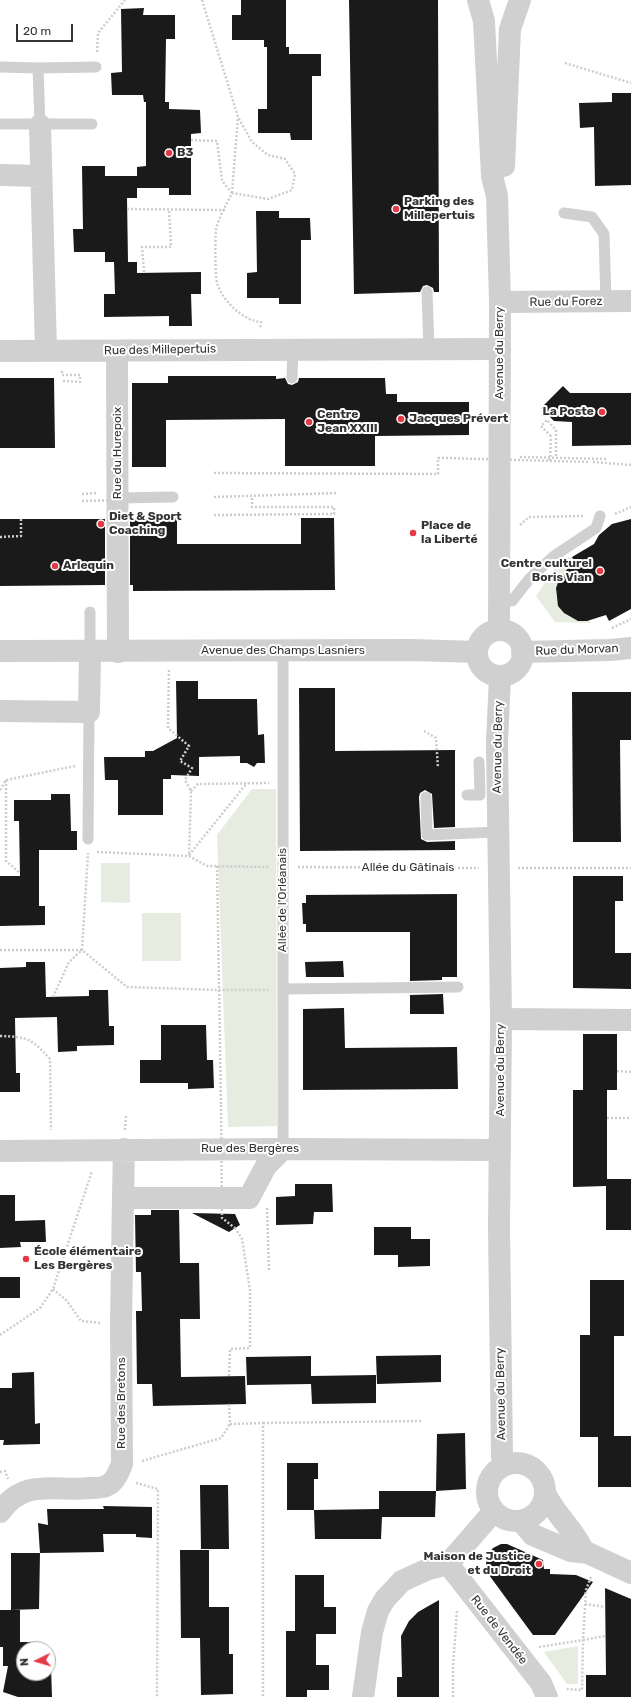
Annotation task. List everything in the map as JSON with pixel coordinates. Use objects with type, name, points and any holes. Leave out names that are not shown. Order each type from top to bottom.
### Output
[{"type":"street","name":"Avenue du Berry","points":[[478,0],[484,21],[492,176],[497,196],[500,302],[499,630]]},
{"type":"street","name":"Avenue du Berry","points":[[497,196],[504,174],[510,29],[520,0]]},
{"type":"street","points":[[40,124],[46,351]]},
{"type":"street","points":[[0,175],[41,176]]},
{"type":"street","name":"Rue du Forez","points":[[500,302],[631,301]]},
{"type":"street","name":"Rue des Millepertuis","points":[[0,351],[500,349]]},
{"type":"street","name":"Rue du Hurepoix","points":[[117,351],[118,652]]},
{"type":"street","points":[[499,630],[505,630],[515,636],[521,646],[522,652],[521,659],[514,671],[500,676],[487,671],[481,666],[477,652],[478,645],[484,636],[499,630]]},
{"type":"street","name":"Rue du Morvan","points":[[522,652],[610,650],[631,648]]},
{"type":"street","name":"Avenue des Champs Lasniers","points":[[0,651],[170,652],[283,650],[477,652]]},
{"type":"street","points":[[0,711],[89,712],[90,652]]},
{"type":"street","name":"Avenue du Berry","points":[[500,676],[497,742],[501,1019],[499,1227],[502,1457],[505,1464]]},
{"type":"street","points":[[501,1019],[631,1020]]},
{"type":"street","name":"Rue des Bergères","points":[[0,1151],[99,1150],[125,1140],[283,1149],[500,1150]]},
{"type":"street","name":"Rue des Bretons","points":[[119,1471],[125,1140]]},
{"type":"street","points":[[123,1198],[250,1198],[266,1166],[283,1149]]},
{"type":"street","points":[[515,1462],[524,1463],[533,1468],[540,1475],[544,1483],[545,1493],[543,1503],[538,1511],[521,1521],[506,1520],[494,1511],[489,1503],[487,1494],[491,1476],[497,1469],[505,1464],[515,1462]]},
{"type":"street","points":[[0,1512],[15,1496],[28,1489],[88,1488],[108,1486],[119,1471]]},
{"type":"street","points":[[545,1493],[553,1508],[578,1538],[584,1552]]},
{"type":"street","points":[[363,1697],[372,1632],[378,1611],[385,1599],[402,1581],[426,1570],[448,1564],[494,1511]]},
{"type":"street","points":[[521,1521],[533,1535],[571,1551],[584,1552],[631,1573]]},
{"type":"street","name":"Rue de Vendée","points":[[448,1564],[540,1683],[556,1693]]},
{"type":"lane","points":[[0,67],[96,67]]},
{"type":"lane","points":[[38,68],[40,124]]},
{"type":"lane","points":[[0,124],[92,124]]},
{"type":"lane","points":[[564,213],[592,217],[604,234],[606,301]]},
{"type":"lane","points":[[427,292],[429,349]]},
{"type":"lane","points":[[292,350],[292,378]]},
{"type":"lane","points":[[118,498],[173,497]]},
{"type":"lane","points":[[499,602],[512,601],[530,578],[554,556],[596,528],[600,516]]},
{"type":"lane","points":[[90,612],[90,652]]},
{"type":"lane","name":"Allée de l'Orléanais","points":[[283,650],[283,1149]]},
{"type":"lane","points":[[88,839],[89,712]]},
{"type":"lane","points":[[467,795],[480,795],[480,762]]},
{"type":"lane","points":[[426,797],[427,835],[498,832]]},
{"type":"lane","points":[[284,989],[458,987]]},
{"type":"path","points":[[96,67],[98,33],[125,0]]},
{"type":"path","points":[[191,140],[217,141],[222,181],[232,193],[268,199],[292,190],[295,174],[285,160],[268,155],[252,142],[238,117],[202,0]]},
{"type":"path","points":[[565,63],[631,83]]},
{"type":"path","points":[[238,117],[232,193],[216,229],[217,283],[236,311],[247,320],[261,322],[260,350]]},
{"type":"path","points":[[127,209],[225,210]]},
{"type":"path","points":[[144,272],[142,247],[171,247],[169,209]]},
{"type":"path","points":[[62,375],[80,375],[80,382],[63,381]]},
{"type":"path","points":[[550,461],[551,436],[541,426],[547,420],[556,430],[556,458]]},
{"type":"path","points":[[500,457],[608,459]]},
{"type":"path","points":[[214,473],[438,474],[438,458],[589,462]]},
{"type":"path","points":[[593,462],[631,465]]},
{"type":"path","points":[[82,494],[97,493],[97,487]]},
{"type":"path","points":[[214,497],[338,493]]},
{"type":"path","points":[[214,515],[334,514],[334,507],[252,507],[252,496]]},
{"type":"path","points":[[82,501],[159,500]]},
{"type":"path","points":[[529,517],[571,516]]},
{"type":"path","points":[[0,537],[21,536],[21,519]]},
{"type":"path","points":[[611,629],[631,619]]},
{"type":"path","points":[[170,652],[168,728],[189,746],[180,761],[192,768],[185,780],[190,791],[189,856]]},
{"type":"path","points":[[424,732],[436,738],[438,768]]},
{"type":"path","points":[[0,790],[6,780],[89,763]]},
{"type":"path","points":[[6,780],[6,860],[20,873]]},
{"type":"path","points":[[190,791],[198,784],[283,783]]},
{"type":"path","points":[[189,856],[247,784]]},
{"type":"path","points":[[53,997],[69,962],[82,950],[88,852],[189,856]]},
{"type":"path","name":"Allée du Gâtinais","points":[[189,856],[207,866],[498,869],[631,868]]},
{"type":"path","points":[[217,866],[220,990],[222,1218],[234,1228],[242,1239],[250,1290],[250,1348],[230,1349],[229,1376]]},
{"type":"path","points":[[0,950],[82,950],[127,987],[220,990],[284,989]]},
{"type":"path","points":[[0,1036],[24,1037],[38,1045],[50,1059],[51,1151]]},
{"type":"path","points":[[617,1071],[631,1072]]},
{"type":"path","points":[[125,1140],[126,1116]]},
{"type":"path","points":[[607,1118],[631,1118]]},
{"type":"path","points":[[0,1335],[40,1308],[53,1289],[99,1150]]},
{"type":"path","points":[[267,1203],[269,1271]]},
{"type":"path","points":[[53,1289],[67,1301],[81,1321],[121,1324]]},
{"type":"path","points":[[119,1471],[136,1462],[222,1438],[230,1424],[229,1404]]},
{"type":"path","points":[[230,1424],[420,1421]]},
{"type":"path","points":[[263,1423],[263,1697]]},
{"type":"path","points":[[119,1471],[158,1489],[157,1697]]},
{"type":"path","points":[[556,1693],[582,1690],[586,1590],[593,1573]]},
{"type":"path","points":[[585,1604],[605,1607]]},
{"type":"path","points":[[453,1697],[453,1668],[457,1605]]},
{"type":"path","points":[[536,1648],[605,1636]]},
{"type":"shaded area","points":[[562,557],[572,557],[575,563],[556,588],[558,602],[565,613],[570,617],[575,620],[590,620],[590,623],[555,622],[536,596]]},
{"type":"shaded area","points":[[252,789],[276,789],[277,1126],[228,1127],[217,835]]},
{"type":"shaded area","points":[[101,863],[130,863],[130,903],[101,902]]},
{"type":"shaded area","points":[[142,913],[181,913],[181,961],[142,961]]},
{"type":"shaded area","points":[[578,1646],[578,1684],[567,1684],[544,1652]]},
{"type":"building","points":[[241,0],[286,0],[286,47],[289,47],[289,54],[321,54],[321,76],[312,76],[312,140],[291,140],[290,133],[258,133],[258,109],[267,109],[267,47],[264,47],[264,40],[232,40],[232,15],[241,15]]},
{"type":"building","name":"Parking des Millepertuis","points":[[349,0],[438,0],[439,292],[434,292],[433,288],[427,285],[423,286],[420,292],[354,294]]},
{"type":"building","points":[[144,8],[143,15],[175,15],[175,39],[166,39],[165,102],[169,102],[169,109],[200,110],[201,133],[191,134],[191,195],[169,195],[169,188],[137,188],[137,198],[127,198],[128,262],[137,262],[137,273],[201,272],[201,294],[191,294],[192,326],[169,326],[169,316],[104,317],[104,294],[115,294],[114,262],[105,262],[105,252],[74,252],[73,229],[83,229],[82,166],[105,166],[105,176],[137,176],[137,167],[146,166],[146,102],[144,102],[143,95],[112,95],[111,73],[122,72],[121,9]]},
{"type":"building","points":[[612,93],[631,93],[631,185],[595,186],[594,127],[580,128],[579,103],[612,102]]},
{"type":"building","points":[[256,211],[279,211],[279,218],[310,218],[311,240],[301,240],[301,304],[279,304],[279,298],[247,298],[247,273],[257,272]]},
{"type":"building","points":[[168,376],[276,376],[276,379],[285,378],[288,384],[292,385],[298,382],[299,378],[385,378],[386,394],[397,394],[397,402],[469,402],[469,435],[375,436],[375,466],[285,466],[285,419],[166,420],[166,467],[132,467],[132,383],[168,383]]},
{"type":"building","points":[[0,378],[54,378],[55,448],[0,448]]},
{"type":"building","name":"La Poste","points":[[563,386],[570,393],[631,393],[631,445],[572,446],[572,422],[554,421],[541,408]]},
{"type":"building","points":[[177,518],[177,544],[301,544],[301,518],[334,518],[335,590],[133,591],[133,585],[130,585],[130,519]]},
{"type":"building","name":"Arlequin","points":[[0,519],[105,519],[105,585],[0,586]]},
{"type":"building","name":"Centre culturel Boris Vian","points":[[631,519],[631,609],[609,621],[606,615],[587,621],[578,621],[564,613],[558,606],[556,588],[559,580],[568,568],[575,563],[572,557],[594,544],[599,535],[612,524]]},
{"type":"building","points":[[176,681],[198,681],[198,699],[257,699],[258,735],[264,734],[265,763],[257,763],[254,767],[247,763],[240,763],[240,756],[199,757],[199,776],[171,775],[171,779],[163,779],[163,815],[118,815],[118,780],[105,780],[104,757],[145,757],[145,751],[153,751],[177,738]]},
{"type":"building","points":[[299,688],[335,688],[335,751],[455,750],[455,827],[434,828],[432,794],[425,790],[420,793],[419,797],[421,839],[427,842],[455,841],[455,850],[300,851]]},
{"type":"building","points":[[572,692],[631,692],[631,740],[620,740],[621,842],[573,842]]},
{"type":"building","points":[[51,794],[70,794],[71,831],[77,831],[77,850],[39,850],[39,906],[45,906],[45,925],[0,926],[0,876],[20,876],[19,821],[14,821],[14,800],[51,800]]},
{"type":"building","points":[[573,876],[623,876],[623,901],[615,901],[615,953],[631,953],[631,989],[573,988]]},
{"type":"building","points":[[457,894],[457,977],[442,977],[442,980],[410,981],[410,932],[306,932],[306,924],[303,924],[302,903],[306,903],[306,895]]},
{"type":"building","points":[[343,961],[344,977],[306,977],[305,962]]},
{"type":"building","points":[[26,962],[45,962],[46,997],[89,996],[89,990],[108,990],[109,1026],[114,1026],[114,1045],[77,1046],[77,1051],[58,1052],[57,1017],[15,1018],[16,1073],[20,1073],[20,1092],[0,1092],[0,968],[26,967]]},
{"type":"building","points":[[443,994],[444,1014],[410,1014],[410,995]]},
{"type":"building","points":[[344,1008],[345,1048],[457,1047],[458,1089],[303,1090],[303,1009]]},
{"type":"building","points":[[161,1025],[206,1025],[207,1060],[213,1060],[214,1088],[188,1089],[188,1083],[140,1083],[140,1060],[161,1060]]},
{"type":"building","points":[[583,1034],[617,1034],[617,1090],[607,1090],[607,1179],[631,1179],[631,1230],[606,1230],[606,1186],[573,1187],[573,1090],[583,1090]]},
{"type":"building","points":[[295,1184],[332,1184],[333,1212],[314,1212],[313,1224],[276,1225],[276,1197],[295,1196]]},
{"type":"building","points":[[0,1195],[15,1195],[15,1221],[45,1220],[46,1242],[20,1242],[21,1247],[0,1248]]},
{"type":"building","points":[[151,1210],[179,1210],[180,1263],[199,1263],[200,1319],[180,1319],[181,1377],[245,1376],[246,1404],[153,1406],[152,1384],[137,1384],[136,1311],[142,1311],[141,1272],[136,1272],[135,1215],[151,1215]]},
{"type":"building","points":[[192,1213],[235,1214],[240,1225],[229,1232]]},
{"type":"building","points":[[374,1227],[411,1227],[411,1239],[430,1239],[430,1266],[398,1267],[398,1255],[374,1255]]},
{"type":"building","points":[[0,1277],[20,1277],[20,1298],[0,1298]]},
{"type":"building","points":[[590,1280],[624,1280],[624,1336],[614,1336],[614,1436],[631,1436],[631,1487],[598,1487],[598,1437],[580,1437],[580,1335],[590,1335]]},
{"type":"building","points":[[441,1355],[441,1382],[377,1384],[376,1356]]},
{"type":"building","points":[[311,1356],[311,1376],[376,1375],[376,1403],[312,1404],[311,1384],[247,1385],[246,1357]]},
{"type":"building","points":[[34,1372],[35,1424],[40,1423],[40,1444],[3,1445],[4,1440],[0,1440],[0,1388],[12,1388],[12,1373]]},
{"type":"building","points":[[465,1433],[466,1489],[436,1491],[437,1434]]},
{"type":"building","points":[[287,1463],[318,1463],[318,1479],[314,1479],[314,1510],[287,1510]]},
{"type":"building","points":[[200,1485],[228,1485],[229,1549],[201,1549]]},
{"type":"building","points":[[379,1491],[436,1491],[435,1517],[382,1517],[381,1539],[315,1539],[314,1510],[379,1509]]},
{"type":"building","points":[[103,1506],[152,1507],[152,1538],[136,1537],[136,1534],[103,1534],[104,1552],[40,1553],[38,1523],[48,1525],[47,1509],[104,1509]]},
{"type":"building","points":[[501,1544],[507,1544],[543,1560],[544,1569],[550,1569],[550,1574],[576,1575],[593,1582],[555,1635],[533,1635],[489,1575],[486,1563],[489,1553],[493,1548]]},
{"type":"building","points":[[180,1550],[209,1550],[209,1607],[229,1607],[229,1654],[233,1654],[233,1694],[201,1695],[200,1638],[181,1638]]},
{"type":"building","points":[[11,1553],[40,1553],[39,1609],[11,1610]]},
{"type":"building","points":[[295,1575],[324,1575],[324,1607],[336,1607],[336,1634],[316,1634],[316,1665],[329,1665],[329,1690],[307,1690],[307,1697],[286,1697],[286,1631],[295,1631]]},
{"type":"building","points":[[605,1588],[631,1599],[631,1697],[586,1697],[586,1675],[606,1675]]},
{"type":"building","points":[[439,1600],[439,1697],[397,1697],[397,1677],[402,1677],[401,1636],[409,1621],[418,1612]]},
{"type":"building","points":[[0,1610],[20,1610],[20,1641],[16,1641],[16,1681],[51,1681],[52,1697],[18,1697],[3,1692],[8,1666],[3,1666],[3,1647],[0,1647]]},
{"type":"place","name":"B3","points":[[169,153]]},
{"type":"place","name":"Parking des Millepertuis","points":[[396,209]]},
{"type":"place","name":"La Poste","points":[[602,412]]},
{"type":"place","name":"Jacques Prévert","points":[[401,419]]},
{"type":"place","name":"Centre Jean XXIII","points":[[309,422]]},
{"type":"place","name":"Diet & Sport Coaching","points":[[101,524]]},
{"type":"place","name":"Place de la Liberté","points":[[413,533]]},
{"type":"place","name":"Arlequin","points":[[55,566]]},
{"type":"place","name":"Centre culturel Boris Vian","points":[[600,571]]},
{"type":"place","name":"École élémentaire Les Bergères","points":[[26,1259]]},
{"type":"place","name":"Maison de Justice et du Droit","points":[[539,1564]]}]
